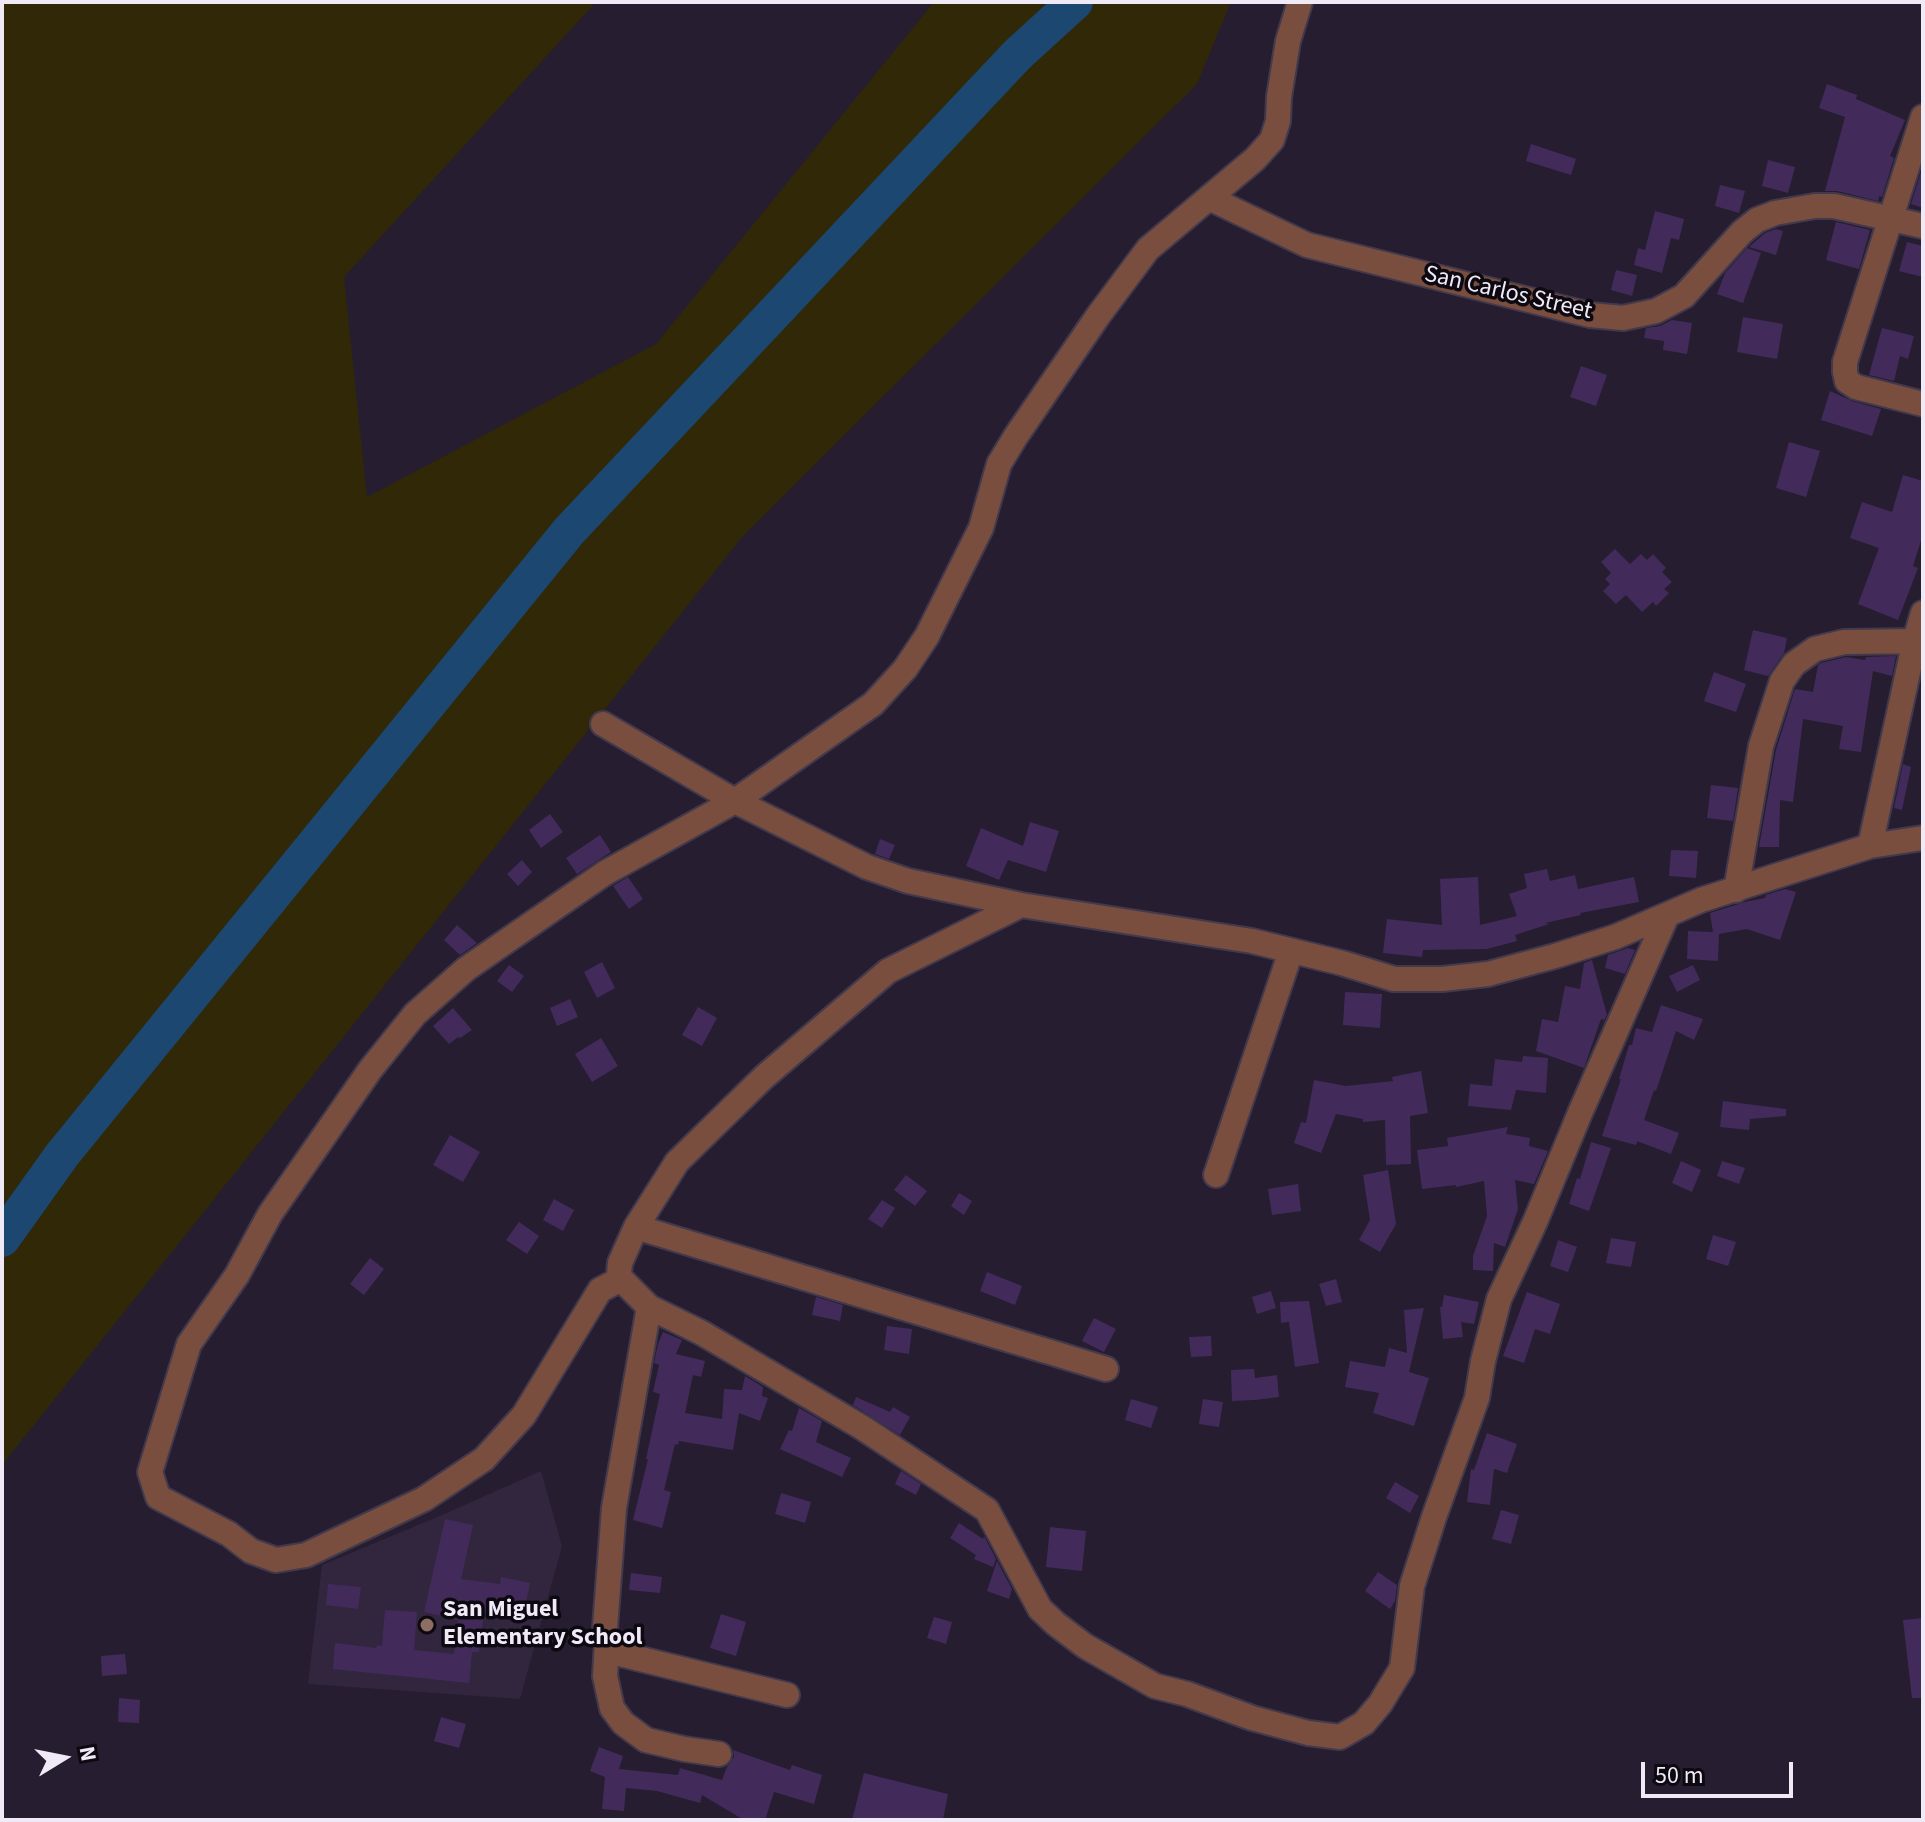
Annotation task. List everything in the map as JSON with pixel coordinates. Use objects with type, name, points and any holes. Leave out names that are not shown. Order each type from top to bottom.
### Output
[{"type":"street","points":[[621,1279],[600,1290],[524,1415],[484,1459],[424,1499],[306,1555],[276,1560],[251,1551],[229,1534],[158,1497],[150,1472],[189,1344],[237,1275],[270,1214],[370,1070],[415,1014],[466,969],[605,873],[735,801],[873,704],[905,669],[927,636],[981,528],[999,464],[1098,316],[1148,249],[1255,159],[1272,140],[1278,121],[1288,41],[1300,2]]},
{"type":"street","points":[[1923,117],[1845,362],[1847,381],[1856,387],[1923,404]]},
{"type":"street","name":"San Carlos Street","points":[[1209,198],[1307,245],[1590,315],[1623,318],[1656,311],[1684,296],[1742,232],[1757,220],[1775,213],[1834,206],[1923,226]]},
{"type":"street","points":[[1870,846],[1923,613]]},
{"type":"street","points":[[1736,890],[1761,746],[1782,681],[1794,664],[1815,649],[1844,642],[1919,640]]},
{"type":"street","points":[[603,724],[735,801],[867,867],[908,881],[1021,905],[1252,941],[1394,979],[1442,979],[1488,974],[1615,937],[1701,900],[1870,846],[1923,838]]},
{"type":"street","points":[[1021,905],[888,971],[764,1077],[677,1162],[636,1227],[620,1263],[619,1274],[649,1307],[702,1333],[863,1428],[987,1510],[1040,1609],[1085,1646],[1155,1686],[1187,1694],[1252,1718],[1308,1733],[1340,1737],[1364,1723],[1402,1668],[1412,1586],[1477,1398],[1499,1299],[1667,915]]},
{"type":"street","points":[[1216,1175],[1291,951]]},
{"type":"street","points":[[636,1227],[1106,1369]]},
{"type":"street","points":[[649,1307],[614,1508],[605,1628],[605,1676],[612,1708],[623,1723],[646,1740],[719,1754]]},
{"type":"street","points":[[607,1642],[616,1653],[787,1695]]},
{"type":"shaded area","name":"San Miguel Elementary School","points":[[541,1471],[562,1546],[520,1699],[308,1684],[322,1565]]},
{"type":"sand","points":[[6,2],[596,2],[344,277],[367,497],[656,344],[934,2],[1231,2],[1197,84],[743,536],[2,1465],[2,5]]},
{"type":"building","points":[[1827,84],[1857,95],[1856,99],[1905,120],[1890,156],[1894,158],[1878,201],[1825,191],[1845,117],[1819,108]]},
{"type":"building","points":[[1531,144],[1576,159],[1571,175],[1526,161]]},
{"type":"building","points":[[1768,160],[1795,167],[1788,193],[1762,186]]},
{"type":"building","points":[[1923,166],[1923,208],[1911,204]]},
{"type":"building","points":[[1720,185],[1745,191],[1739,213],[1715,206]]},
{"type":"building","points":[[1655,211],[1684,219],[1679,240],[1671,238],[1662,273],[1634,265],[1638,248],[1645,250]]},
{"type":"building","points":[[1836,222],[1870,230],[1859,269],[1826,260]]},
{"type":"building","points":[[1776,229],[1783,231],[1776,255],[1749,247],[1765,233]]},
{"type":"building","points":[[1907,242],[1923,246],[1923,277],[1899,271]]},
{"type":"building","points":[[1747,248],[1761,253],[1743,303],[1717,294],[1725,273]]},
{"type":"building","points":[[1616,270],[1637,275],[1632,296],[1611,290]]},
{"type":"building","points":[[1743,317],[1783,324],[1777,359],[1737,352]]},
{"type":"building","points":[[1672,320],[1692,323],[1687,354],[1663,350],[1664,341],[1644,338],[1646,328]]},
{"type":"building","points":[[1882,328],[1914,336],[1908,359],[1900,356],[1894,381],[1869,375]]},
{"type":"building","points":[[1581,366],[1607,375],[1596,406],[1570,397]]},
{"type":"building","points":[[1830,391],[1881,409],[1872,436],[1821,420]]},
{"type":"building","points":[[1789,442],[1820,451],[1806,497],[1776,488]]},
{"type":"building","points":[[1903,475],[1923,481],[1923,534],[1913,566],[1918,568],[1898,620],[1858,604],[1879,548],[1850,538],[1862,502],[1892,512]]},
{"type":"building","points":[[1615,549],[1630,564],[1641,554],[1647,560],[1653,554],[1666,568],[1662,572],[1672,582],[1664,589],[1669,593],[1656,606],[1653,602],[1642,612],[1626,595],[1616,604],[1603,591],[1610,584],[1605,579],[1611,573],[1601,562]]},
{"type":"building","points":[[1753,630],[1787,638],[1784,653],[1768,676],[1744,670]]},
{"type":"building","points":[[1896,656],[1892,676],[1873,671],[1861,752],[1839,749],[1843,726],[1803,719],[1793,802],[1780,800],[1779,847],[1759,847],[1776,750],[1795,689],[1813,692],[1821,663],[1846,657],[1865,660],[1866,657]]},
{"type":"building","points":[[1714,672],[1746,684],[1736,712],[1704,701]]},
{"type":"building","points":[[1903,764],[1911,767],[1902,810],[1894,808]]},
{"type":"building","points":[[1711,785],[1738,788],[1733,821],[1707,818]]},
{"type":"building","points":[[550,814],[563,832],[541,848],[529,830]]},
{"type":"building","points":[[1030,822],[1059,831],[1046,872],[1008,860],[999,880],[966,866],[981,828],[1023,846]]},
{"type":"building","points":[[600,835],[611,852],[577,874],[566,858]]},
{"type":"building","points":[[880,839],[895,845],[889,859],[875,854]]},
{"type":"building","points":[[1671,850],[1698,851],[1696,878],[1669,876]]},
{"type":"building","points":[[522,860],[532,872],[518,886],[507,874]]},
{"type":"building","points":[[1547,869],[1550,881],[1575,875],[1578,889],[1634,877],[1639,902],[1545,923],[1549,924],[1515,935],[1517,941],[1487,949],[1423,950],[1422,957],[1383,953],[1387,919],[1442,925],[1440,879],[1478,877],[1480,925],[1517,916],[1509,894],[1527,888],[1524,874]]},
{"type":"building","points":[[628,877],[643,899],[629,909],[613,886]]},
{"type":"building","points":[[1785,889],[1796,892],[1780,940],[1747,929],[1719,934],[1718,961],[1687,959],[1688,931],[1713,932],[1710,913],[1765,898]]},
{"type":"building","points":[[457,925],[477,943],[460,955],[444,940]]},
{"type":"building","points":[[1628,948],[1635,950],[1625,974],[1605,968],[1608,955]]},
{"type":"building","points":[[1592,960],[1607,1015],[1604,1020],[1601,1019],[1584,1068],[1536,1051],[1542,1019],[1558,1022],[1565,986],[1580,989],[1584,963]]},
{"type":"building","points":[[602,962],[615,988],[597,998],[584,972]]},
{"type":"building","points":[[509,965],[524,976],[512,992],[497,981]]},
{"type":"building","points":[[1693,965],[1700,980],[1677,992],[1669,976]]},
{"type":"building","points":[[1345,992],[1382,994],[1380,1028],[1343,1025]]},
{"type":"building","points":[[570,999],[578,1017],[557,1026],[550,1008]]},
{"type":"building","points":[[1661,1005],[1703,1019],[1694,1040],[1676,1031],[1644,1120],[1679,1133],[1671,1154],[1637,1141],[1636,1145],[1602,1136],[1636,1028],[1652,1032]]},
{"type":"building","points":[[698,1007],[717,1018],[702,1046],[682,1035]]},
{"type":"building","points":[[453,1008],[472,1030],[449,1044],[433,1026]]},
{"type":"building","points":[[601,1038],[618,1066],[592,1082],[575,1054]]},
{"type":"building","points":[[1523,1056],[1548,1058],[1546,1093],[1516,1090],[1511,1110],[1468,1106],[1470,1084],[1492,1086],[1495,1059],[1522,1062]]},
{"type":"building","points":[[1421,1071],[1428,1113],[1410,1116],[1411,1164],[1386,1165],[1385,1120],[1363,1122],[1363,1119],[1336,1114],[1321,1153],[1294,1143],[1301,1122],[1306,1123],[1314,1080],[1346,1086],[1393,1081],[1392,1077]]},
{"type":"building","points":[[1723,1101],[1786,1109],[1786,1116],[1750,1119],[1749,1130],[1720,1127]]},
{"type":"building","points":[[1508,1127],[1506,1134],[1530,1138],[1529,1146],[1548,1151],[1534,1184],[1515,1180],[1518,1209],[1505,1247],[1494,1243],[1493,1271],[1473,1270],[1473,1256],[1487,1216],[1484,1181],[1422,1189],[1417,1150],[1448,1146],[1447,1138]]},
{"type":"building","points":[[450,1135],[480,1152],[463,1182],[433,1165]]},
{"type":"building","points":[[1591,1142],[1611,1148],[1589,1211],[1569,1204]]},
{"type":"building","points":[[1681,1161],[1701,1170],[1692,1192],[1672,1183]]},
{"type":"building","points":[[1722,1161],[1745,1168],[1739,1184],[1717,1176]]},
{"type":"building","points":[[1388,1170],[1396,1224],[1380,1252],[1359,1240],[1370,1220],[1363,1175]]},
{"type":"building","points":[[906,1175],[927,1191],[915,1206],[894,1190]]},
{"type":"building","points":[[1298,1184],[1301,1211],[1272,1215],[1268,1189]]},
{"type":"building","points":[[959,1193],[972,1201],[964,1215],[951,1206]]},
{"type":"building","points":[[554,1199],[574,1210],[563,1231],[543,1220]]},
{"type":"building","points":[[882,1200],[895,1208],[882,1228],[868,1219]]},
{"type":"building","points":[[519,1222],[539,1236],[527,1254],[506,1240]]},
{"type":"building","points":[[1713,1235],[1736,1242],[1728,1266],[1706,1259]]},
{"type":"building","points":[[1611,1238],[1636,1242],[1631,1267],[1606,1263]]},
{"type":"building","points":[[1558,1240],[1577,1247],[1568,1272],[1550,1266]]},
{"type":"building","points":[[370,1258],[384,1269],[364,1295],[350,1284]]},
{"type":"building","points":[[987,1272],[1022,1286],[1015,1305],[980,1291]]},
{"type":"building","points":[[1336,1279],[1342,1302],[1326,1306],[1319,1284]]},
{"type":"building","points":[[1271,1291],[1276,1308],[1257,1314],[1252,1297]]},
{"type":"building","points":[[1527,1292],[1560,1304],[1550,1334],[1535,1329],[1524,1363],[1503,1356]]},
{"type":"building","points":[[1444,1295],[1479,1302],[1474,1324],[1461,1322],[1463,1337],[1443,1339],[1440,1307]]},
{"type":"building","points":[[816,1297],[843,1305],[840,1321],[812,1315]]},
{"type":"building","points":[[1309,1301],[1319,1363],[1295,1367],[1289,1322],[1281,1323],[1280,1302]]},
{"type":"building","points":[[1424,1308],[1409,1372],[1429,1378],[1414,1426],[1373,1413],[1379,1393],[1345,1387],[1350,1361],[1385,1367],[1389,1348],[1407,1353],[1404,1310]]},
{"type":"building","points":[[1094,1318],[1116,1329],[1104,1352],[1082,1341]]},
{"type":"building","points":[[887,1326],[912,1329],[909,1354],[884,1350]]},
{"type":"building","points":[[663,1332],[682,1340],[676,1354],[705,1361],[701,1377],[693,1375],[685,1413],[722,1419],[724,1389],[742,1390],[745,1376],[763,1387],[762,1396],[768,1398],[760,1421],[739,1413],[733,1450],[679,1441],[678,1445],[675,1444],[664,1490],[671,1492],[662,1528],[633,1520],[660,1394],[653,1392],[659,1365],[654,1363]]},
{"type":"building","points":[[1211,1336],[1212,1356],[1191,1357],[1189,1337]]},
{"type":"building","points":[[1254,1369],[1255,1378],[1277,1375],[1279,1397],[1232,1401],[1231,1370]]},
{"type":"building","points":[[856,1397],[890,1412],[893,1407],[910,1417],[900,1435],[853,1405]]},
{"type":"building","points":[[1131,1399],[1158,1407],[1151,1428],[1125,1420]]},
{"type":"building","points":[[1203,1399],[1223,1402],[1219,1427],[1199,1424]]},
{"type":"building","points":[[799,1408],[822,1421],[816,1442],[851,1458],[842,1477],[780,1449],[789,1430],[792,1431]]},
{"type":"building","points":[[1487,1433],[1517,1444],[1507,1473],[1494,1469],[1490,1505],[1467,1502],[1471,1469],[1474,1470]]},
{"type":"building","points":[[901,1471],[921,1484],[916,1495],[895,1484]]},
{"type":"building","points":[[1395,1482],[1419,1496],[1410,1513],[1386,1498]]},
{"type":"building","points":[[781,1493],[811,1502],[805,1523],[775,1514]]},
{"type":"building","points":[[1501,1510],[1519,1515],[1511,1544],[1492,1539]]},
{"type":"building","points":[[445,1519],[473,1525],[461,1579],[500,1584],[501,1577],[530,1583],[522,1621],[484,1613],[479,1652],[472,1652],[469,1683],[333,1669],[335,1643],[382,1646],[385,1610],[417,1612],[414,1650],[454,1654],[458,1620],[424,1612]]},
{"type":"building","points":[[959,1523],[983,1539],[984,1536],[996,1559],[993,1567],[974,1559],[976,1555],[950,1538]]},
{"type":"building","points":[[1050,1527],[1086,1531],[1082,1571],[1046,1567]]},
{"type":"building","points":[[997,1561],[1012,1589],[1009,1599],[987,1591]]},
{"type":"building","points":[[1378,1572],[1397,1585],[1395,1601],[1390,1609],[1365,1591]]},
{"type":"building","points":[[631,1573],[662,1577],[660,1593],[629,1590]]},
{"type":"building","points":[[328,1584],[361,1587],[358,1609],[326,1605]]},
{"type":"building","points":[[721,1614],[746,1622],[736,1656],[710,1648]]},
{"type":"building","points":[[934,1617],[952,1622],[946,1644],[927,1638]]},
{"type":"building","points":[[1923,1618],[1923,1698],[1912,1698],[1903,1620]]},
{"type":"building","points":[[125,1654],[127,1674],[102,1676],[101,1656]]},
{"type":"building","points":[[119,1698],[140,1700],[139,1723],[118,1722]]},
{"type":"building","points":[[441,1717],[466,1724],[459,1748],[434,1741]]},
{"type":"building","points":[[599,1747],[623,1756],[619,1769],[678,1775],[680,1768],[722,1780],[734,1757],[733,1750],[790,1770],[792,1765],[822,1775],[814,1804],[774,1792],[765,1820],[744,1820],[702,1795],[700,1803],[657,1791],[626,1788],[624,1811],[602,1809],[605,1777],[590,1771]]},
{"type":"building","points":[[864,1773],[948,1794],[943,1820],[852,1820]]},
{"type":"waterway","points":[[2,1239],[62,1155],[569,531],[1017,55],[1075,2]]},
{"type":"place","name":"San Miguel Elementary School","points":[[427,1625]]}]
